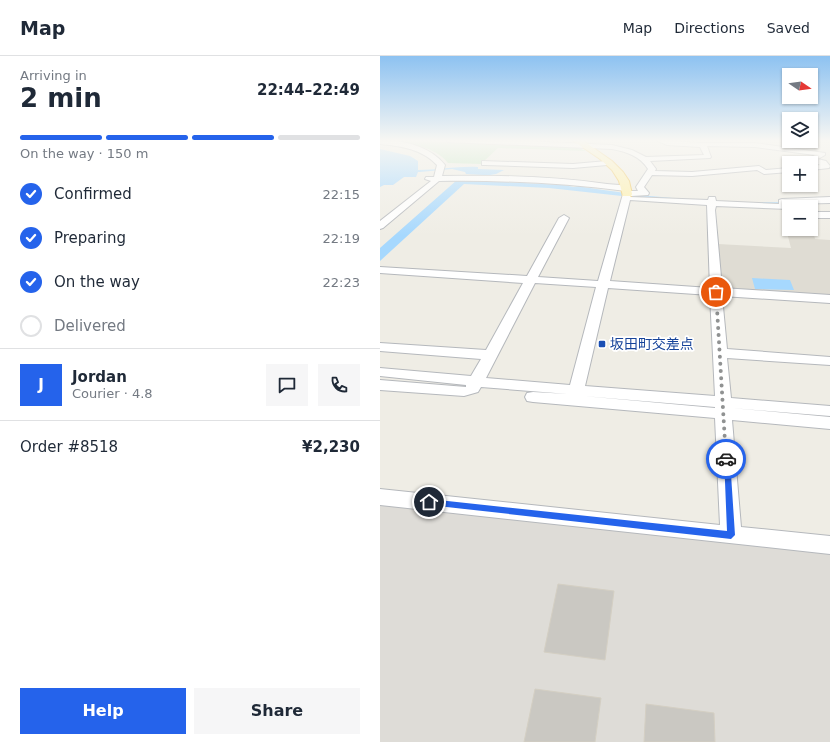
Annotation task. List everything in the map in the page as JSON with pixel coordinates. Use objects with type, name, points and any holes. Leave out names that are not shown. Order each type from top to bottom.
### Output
[{"type":"main road","points":[[618,172],[625,183],[625,195]]},
{"type":"street","points":[[520,172],[519,173],[572,174]]},
{"type":"street","points":[[645,192],[641,190],[640,187],[651,173],[692,174],[714,172]]},
{"type":"street","points":[[380,226],[435,182],[432,174]]},
{"type":"street","points":[[380,218],[432,174],[456,177],[567,181],[625,195],[770,209],[782,208]]},
{"type":"street","points":[[625,195],[645,192],[711,204],[830,200]]},
{"type":"street","points":[[576,395],[625,195]]},
{"type":"street","points":[[711,204],[731,535]]},
{"type":"street","points":[[818,208],[830,208]]},
{"type":"street","points":[[770,209],[782,212]]},
{"type":"street","points":[[818,214],[830,215]]},
{"type":"street","points":[[474,386],[564,218]]},
{"type":"street","points":[[380,270],[830,299]]},
{"type":"street","points":[[380,347],[491,355]]},
{"type":"street","points":[[721,353],[830,361]]},
{"type":"street","points":[[380,372],[474,386],[724,408],[830,423]]},
{"type":"street","points":[[380,385],[474,386]]},
{"type":"street","points":[[724,408],[830,411]]},
{"type":"street","points":[[380,497],[830,546]]},
{"type":"shaded area","points":[[788,236],[814,236],[815,239],[830,240],[830,298],[721,291],[718,244],[791,248]]},
{"type":"shaded area","points":[[380,505],[830,554],[830,742],[380,742]]},
{"type":"water","points":[[380,172],[418,172],[416,177],[404,177],[393,185],[384,185],[380,187]]},
{"type":"water","points":[[465,172],[500,172],[484,176],[485,175],[466,174]]},
{"type":"water","points":[[457,180],[485,180],[574,187],[583,185],[583,187],[675,198],[737,202],[782,202],[782,205],[640,198],[549,188],[464,184],[380,261],[380,248]]},
{"type":"water","points":[[818,201],[830,201],[830,203],[818,204]]},
{"type":"water","points":[[752,278],[790,280],[794,290],[755,289]]},
{"type":"building","points":[[558,584],[614,591],[605,660],[544,652]]},
{"type":"building","points":[[535,689],[601,698],[595,742],[524,742]]},
{"type":"building","points":[[646,704],[714,713],[715,742],[644,742]]},
{"type":"way so far","points":[[716,292],[721,353],[726,459]]},
{"type":"place","name":"坂田町交差点","points":[[602,344]]},
{"type":"route","points":[[429,502],[731,535],[726,459]]}]
